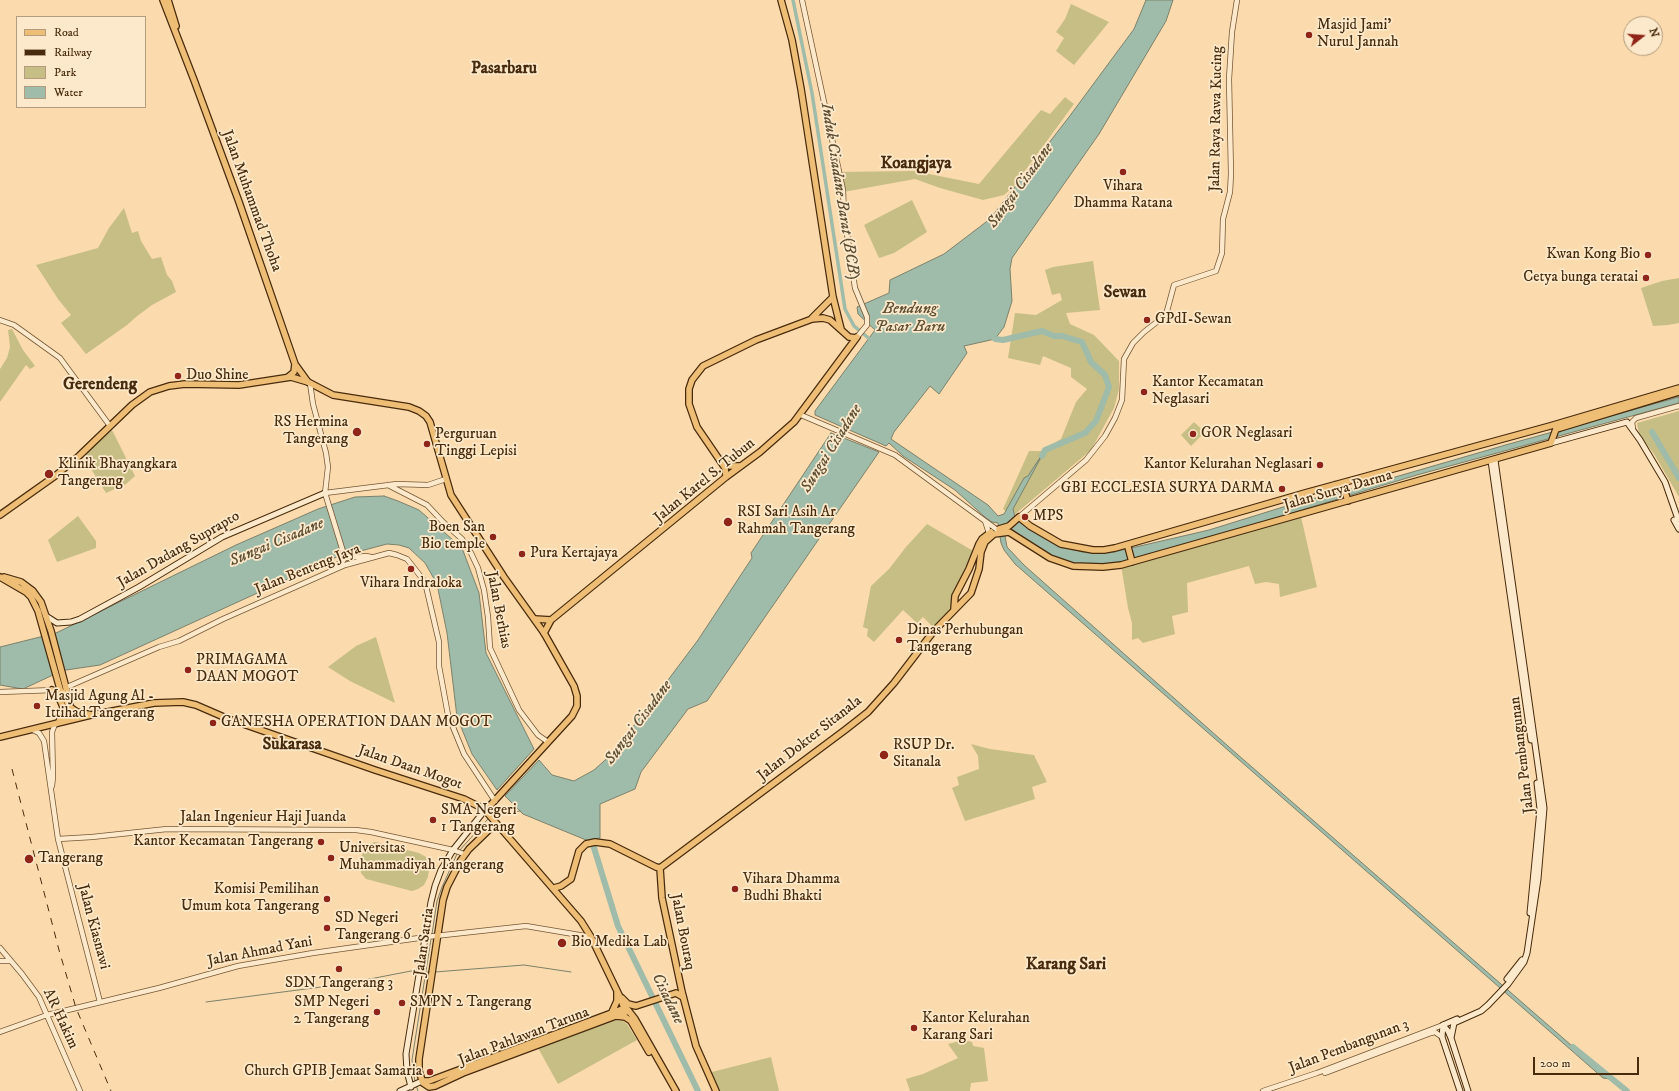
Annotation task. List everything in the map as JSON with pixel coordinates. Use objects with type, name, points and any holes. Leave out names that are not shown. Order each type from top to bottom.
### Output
[{"type":"main road","name":"Jalan Muhammad Thoha","points":[[163,0],[182,47],[239,202],[295,364],[309,383]]},
{"type":"main road","name":"Jalan Muhammad Thoha","points":[[168,0],[182,47]]},
{"type":"main road","points":[[781,0],[792,40],[801,89],[833,297],[842,332],[849,348]]},
{"type":"main road","points":[[812,319],[833,297]]},
{"type":"main road","points":[[726,477],[726,472],[721,462],[697,427],[688,404],[689,389],[703,366],[756,340],[812,319],[824,318],[830,320],[842,332],[855,339]]},
{"type":"main road","name":"Jalan Karel S. Tubun","points":[[544,633],[551,620],[726,477],[768,445],[801,414],[855,339]]},
{"type":"main road","points":[[288,377],[294,372],[295,364]]},
{"type":"main road","points":[[0,515],[55,476],[79,456],[132,405],[154,390],[185,384],[239,385],[288,377],[309,383],[333,395],[409,407],[426,416],[430,422],[451,495],[504,576],[544,633],[574,686],[577,696],[577,706],[572,716],[558,733],[543,747],[495,801],[486,809],[454,850],[441,870],[431,902],[406,1054],[407,1072],[412,1086]]},
{"type":"main road","name":"Jalan Surya Darma","points":[[1018,518],[1061,544],[1094,550],[1104,550],[1335,484],[1550,426],[1679,388]]},
{"type":"main road","points":[[1556,430],[1679,392]]},
{"type":"main road","points":[[1552,441],[1626,422],[1636,434],[1668,488],[1679,522]]},
{"type":"main road","points":[[1550,426],[1556,430]]},
{"type":"main road","points":[[1552,441],[1556,430]]},
{"type":"main road","name":"Jalan Surya Darma","points":[[997,530],[1009,532],[1050,558],[1073,566],[1103,567],[1132,561],[1348,501],[1493,460],[1552,441]]},
{"type":"main road","name":"Jalan Pembangunan","points":[[1451,1038],[1454,1023],[1481,1011],[1522,966],[1527,953],[1538,880],[1544,808],[1493,460]]},
{"type":"main road","points":[[721,462],[730,466],[741,466]]},
{"type":"main road","points":[[1660,473],[1679,529]]},
{"type":"main road","points":[[1344,489],[1351,480]]},
{"type":"main road","points":[[1335,484],[1344,489],[1348,501]]},
{"type":"main road","name":"Jalan Dadang Suprapto","points":[[46,616],[57,622],[72,622],[80,619],[139,587],[222,537],[325,493]]},
{"type":"main road","points":[[997,530],[1007,527],[1018,518]]},
{"type":"main road","name":"Jalan Dokter Sitanala","points":[[954,609],[955,596],[969,569],[979,544],[989,534],[997,530]]},
{"type":"main road","name":"Jalan Dokter Sitanala","points":[[659,870],[865,714],[894,683],[933,632],[967,597],[973,588],[979,569],[981,552],[985,542],[997,530]]},
{"type":"main road","points":[[1128,548],[1135,542]]},
{"type":"main road","points":[[1120,546],[1128,548]]},
{"type":"main road","points":[[1128,548],[1132,561]]},
{"type":"main road","points":[[0,577],[11,578],[21,582],[33,591],[41,602],[49,623],[66,685],[70,707]]},
{"type":"main road","name":"Jalan Daan Mogot","points":[[0,577],[21,589],[31,597],[38,611],[59,686],[70,707],[77,712],[92,715]]},
{"type":"main road","points":[[962,583],[967,588],[973,588]]},
{"type":"main road","points":[[535,620],[551,620]]},
{"type":"main road","points":[[52,690],[57,693],[61,699],[62,714],[56,724]]},
{"type":"main road","name":"Jalan Daan Mogot","points":[[0,737],[92,715],[154,703],[183,702],[196,705],[226,718],[375,770],[464,799],[486,809],[496,823],[554,888],[581,921],[591,937],[617,989],[625,1011],[635,1019],[676,1091]]},
{"type":"main road","points":[[62,714],[73,717],[77,712]]},
{"type":"main road","points":[[486,809],[504,832]]},
{"type":"main road","name":"Jalan Satria","points":[[421,1082],[419,1059],[433,972],[437,936],[445,893],[454,871],[464,854],[496,823]]},
{"type":"main road","points":[[554,888],[561,886],[571,879],[579,851],[586,844],[603,843],[612,845],[659,870]]},
{"type":"main road","name":"Jalan Bouraq","points":[[659,870],[664,911],[696,1046],[716,1091]]},
{"type":"main road","points":[[617,989],[613,1014],[631,1021],[672,1091]]},
{"type":"main road","name":"Jalan Pembangunan","points":[[1443,1025],[1486,1004],[1500,991]]},
{"type":"main road","points":[[620,997],[628,1004],[642,1005],[678,993],[684,999]]},
{"type":"main road","points":[[635,1019],[636,1012],[642,1005]]},
{"type":"main road","name":"Jalan Pahlawan Taruna","points":[[421,1082],[429,1081],[613,1014],[625,1011]]},
{"type":"main road","name":"Jalan Pahlawan Taruna","points":[[430,1091],[435,1086],[463,1073],[613,1014]]},
{"type":"main road","points":[[1443,1025],[1442,1037],[1460,1091]]},
{"type":"main road","points":[[1443,1025],[1451,1038],[1468,1091]]},
{"type":"main road","points":[[1456,1080],[1462,1080],[1464,1078]]},
{"type":"main road","points":[[400,1091],[421,1082],[426,1086],[435,1086]]},
{"type":"street","points":[[802,0],[843,190],[844,213],[854,288],[867,317],[867,325],[855,339]]},
{"type":"street","name":"Jalan Raya Rawa Kucing","points":[[1018,518],[1092,455],[1115,418],[1121,405],[1124,387],[1124,359],[1133,343],[1144,332],[1158,322],[1167,311],[1174,285],[1216,271],[1222,253],[1223,219],[1230,192],[1232,174],[1229,79],[1232,32],[1237,0]]},
{"type":"street","points":[[0,320],[9,324],[60,358],[110,426]]},
{"type":"street","points":[[309,383],[326,453],[328,467],[325,493],[344,557]]},
{"type":"street","points":[[1636,434],[1632,424],[1633,420],[1636,418],[1679,406]]},
{"type":"street","points":[[801,414],[807,418],[895,455],[997,530]]},
{"type":"street","points":[[325,493],[388,485],[428,485],[446,479]]},
{"type":"street","name":"Jalan Berhias","points":[[388,485],[427,505],[462,539],[471,553],[478,568],[484,590],[488,617],[490,648],[519,710],[538,735],[548,742]]},
{"type":"street","points":[[985,521],[989,534]]},
{"type":"street","name":"Jalan Benteng Jaya","points":[[66,685],[159,647],[179,641],[222,618],[345,565],[372,557],[389,554],[407,559],[425,582],[439,642],[439,666],[448,715],[464,754],[495,801]]},
{"type":"street","points":[[322,575],[340,562],[344,557],[372,557]]},
{"type":"street","points":[[0,692],[52,690],[59,686]]},
{"type":"street","name":"Jalan Kiasnawi","points":[[51,787],[53,777],[52,732],[56,724]]},
{"type":"street","name":"Jalan Kiasnawi","points":[[33,730],[39,733],[44,741],[48,778],[51,787],[58,839],[100,1002]]},
{"type":"street","name":"Jalan Ingenieur Haji Juanda","points":[[58,839],[167,830],[356,830],[454,850],[464,854]]},
{"type":"street","name":"Jalan Ahmad Yani","points":[[0,1032],[47,1015],[159,988],[238,966],[314,952],[426,937],[526,926],[591,937]]},
{"type":"street","name":"AR Hakim","points":[[0,949],[39,998],[80,1091]]},
{"type":"street","points":[[0,961],[11,961]]},
{"type":"street","name":"Jalan Pembangunan 3","points":[[1263,1091],[1312,1075],[1443,1025]]},
{"type":"street","name":"Jalan Pembangunan 3","points":[[1271,1091],[1336,1069],[1431,1033],[1435,1032],[1442,1037]]},
{"type":"green space","points":[[1071,4],[1109,22],[1074,65],[1056,51],[1064,38],[1056,32],[1065,19]]},
{"type":"green space","points":[[1065,97],[1074,104],[1013,187],[1004,195],[983,200],[940,188],[915,179],[838,193],[835,172],[914,171],[979,184],[1041,110],[1050,114]]},
{"type":"green space","points":[[912,200],[927,232],[894,253],[879,258],[864,225]]},
{"type":"green space","points":[[124,208],[132,233],[138,231],[141,241],[152,259],[161,257],[167,275],[172,281],[176,292],[152,305],[86,354],[61,323],[71,315],[58,299],[36,265],[98,248],[109,228]]},
{"type":"green space","points":[[1093,261],[1100,310],[1066,313],[1070,324],[1094,335],[1119,361],[1119,389],[1114,408],[1091,450],[1013,516],[1003,509],[1029,451],[1041,451],[1061,439],[1076,402],[1087,389],[1071,377],[1071,368],[1043,356],[1040,365],[1008,358],[1015,313],[1036,315],[1062,300],[1060,293],[1052,295],[1045,270],[1053,267]]},
{"type":"green space","points":[[1679,278],[1679,323],[1653,326],[1641,288],[1662,281]]},
{"type":"green space","points":[[12,329],[23,350],[35,366],[30,369],[26,365],[0,402],[0,369],[7,358],[10,347],[8,330]]},
{"type":"green space","points":[[1679,411],[1679,497],[1654,454],[1639,434],[1637,423]]},
{"type":"green space","name":"GOR Neglasari","points":[[1194,422],[1205,432],[1191,446],[1181,435]]},
{"type":"green space","points":[[112,430],[135,476],[126,484],[106,493],[83,456]]},
{"type":"green space","points":[[1300,512],[1317,587],[1280,597],[1279,584],[1266,582],[1255,584],[1249,566],[1187,583],[1188,612],[1172,616],[1175,634],[1143,643],[1138,638],[1132,640],[1132,623],[1121,565],[1192,541]]},
{"type":"green space","points":[[78,516],[96,541],[96,548],[57,562],[48,540]]},
{"type":"green space","points":[[927,524],[975,552],[958,589],[954,609],[935,629],[923,617],[917,623],[903,610],[874,642],[867,636],[868,629],[863,627],[871,586],[889,569],[906,547]]},
{"type":"green space","points":[[376,637],[395,703],[350,681],[328,667],[356,646]]},
{"type":"green space","points":[[971,744],[990,749],[1034,755],[1047,782],[1032,787],[1035,799],[965,821],[952,788],[959,785],[957,777],[979,769],[978,756]]},
{"type":"green space","points":[[376,842],[419,853],[426,857],[429,863],[429,869],[428,877],[424,885],[412,891],[366,879],[361,873],[360,859],[365,848],[371,843]]},
{"type":"green space","points":[[613,1020],[623,1021],[627,1024],[637,1040],[558,1084],[538,1048]]},
{"type":"green space","points":[[964,1040],[972,1042],[973,1046],[984,1048],[988,1081],[971,1083],[970,1091],[910,1091],[906,1079],[923,1074],[958,1058],[948,1044]]},
{"type":"green space","points":[[771,1057],[779,1091],[717,1091],[708,1073]]},
{"type":"water","points":[[1146,0],[1173,0],[1166,21],[1099,134],[1012,258],[1010,269],[1012,301],[1004,327],[995,339],[964,346],[967,353],[939,394],[930,386],[894,432],[891,439],[988,505],[998,516],[1004,514],[1024,478],[1028,476],[1045,450],[1013,509],[1015,517],[1020,523],[1054,543],[1082,552],[1114,552],[1209,530],[1296,503],[1371,484],[1679,397],[1679,403],[1417,475],[1239,529],[1120,563],[1078,565],[1047,555],[1013,530],[1004,530],[1007,547],[1024,565],[1237,754],[1610,1079],[1603,1078],[1015,564],[1004,550],[1001,543],[998,523],[992,522],[986,518],[955,490],[903,456],[889,443],[886,446],[815,415],[815,411],[875,330],[858,314],[857,307],[889,293],[890,280],[944,254],[990,219],[1069,117],[1134,29]]},
{"type":"water","name":"Sungai Cisadane","points":[[831,433],[879,452],[707,701],[688,709],[641,772],[635,789],[600,804],[600,838],[586,840],[523,814],[505,796],[539,760],[552,775],[574,781],[594,770],[614,752],[698,640],[752,558],[751,553]]},
{"type":"water","name":"Sungai Cisadane","points":[[384,496],[419,510],[462,548],[479,593],[486,653],[534,749],[497,790],[472,754],[457,717],[447,633],[437,584],[425,563],[409,548],[399,545],[387,544],[334,558],[100,665],[66,670],[23,689],[0,685],[0,647],[56,633],[236,545],[318,509],[355,497]]},
{"type":"pier","points":[[54,631],[66,673],[55,676],[44,634]]},
{"type":"waterway","name":"Induk Cisadane Barat (BCB)","points":[[793,0],[812,93],[845,309],[854,326],[872,341]]},
{"type":"waterway","points":[[989,333],[995,339],[1003,340],[1042,331],[1054,336],[1062,336],[1082,342],[1091,362],[1105,375],[1109,387],[1096,421],[1085,433],[1045,450],[1042,456]]},
{"type":"waterway","points":[[1652,432],[1679,478]]},
{"type":"waterway","points":[[501,814],[520,811]]},
{"type":"waterway","points":[[459,851],[488,819]]},
{"type":"waterway","name":"Cisadane","points":[[591,838],[618,926],[698,1091]]},
{"type":"waterway","points":[[432,934],[437,901],[457,854]]},
{"type":"waterway","points":[[415,1082],[412,1060],[431,939]]},
{"type":"waterway","points":[[435,972],[524,965],[571,972]]},
{"type":"waterway","points":[[206,1002],[344,984],[417,971]]},
{"type":"waterway","points":[[423,972],[429,972]]},
{"type":"waterway","points":[[1573,1047],[1627,1091]]},
{"type":"waterway","points":[[416,1085],[418,1091]]},
{"type":"railway","points":[[12,769],[59,950],[76,1008],[111,1091]]},
{"type":"place","name":"Masjid Jami' Nurul Jannah","points":[[1309,35]]},
{"type":"place","name":"Vihara Dhamma Ratana","points":[[1123,172]]},
{"type":"place","name":"Kwan Kong Bio","points":[[1648,255]]},
{"type":"place","name":"Cetya bunga teratai","points":[[1646,278]]},
{"type":"place","name":"GPdI-Sewan","points":[[1147,320]]},
{"type":"place","name":"Duo Shine","points":[[178,376]]},
{"type":"place","name":"Kantor Kecamatan Neglasari","points":[[1144,392]]},
{"type":"place","name":"RS Hermina Tangerang","points":[[357,432]]},
{"type":"place","name":"GOR Neglasari","points":[[1193,434]]},
{"type":"place","name":"Perguruan Tinggi Lepisi","points":[[427,444]]},
{"type":"place","name":"Kantor Kelurahan Neglasari","points":[[1320,465]]},
{"type":"place","name":"Klinik Bhayangkara Tangerang","points":[[49,474]]},
{"type":"place","name":"GBI ECCLESIA SURYA DARMA","points":[[1282,489]]},
{"type":"place","name":"MPS","points":[[1025,517]]},
{"type":"place","name":"RSI Sari Asih Ar Rahmah Tangerang","points":[[728,522]]},
{"type":"place","name":"Boen San Bio temple","points":[[493,537]]},
{"type":"place","name":"Pura Kertajaya","points":[[522,554]]},
{"type":"place","name":"Vihara Indraloka","points":[[411,569]]},
{"type":"place","name":"Dinas Perhubungan Tangerang","points":[[899,640]]},
{"type":"place","name":"PRIMAGAMA DAAN MOGOT","points":[[188,670]]},
{"type":"place","name":"Masjid Agung Al - Ittihad Tangerang","points":[[37,706]]},
{"type":"place","name":"GANESHA OPERATION DAAN MOGOT","points":[[213,723]]},
{"type":"place","name":"RSUP Dr. Sitanala","points":[[884,755]]},
{"type":"place","name":"SMA Negeri 1 Tangerang","points":[[433,820]]},
{"type":"place","name":"Kantor Kecamatan Tangerang","points":[[321,842]]},
{"type":"place","name":"Universitas Muhammadiyah Tangerang","points":[[331,858]]},
{"type":"place","name":"Tangerang","points":[[29,859]]},
{"type":"place","name":"Vihara Dhamma Budhi Bhakti","points":[[735,889]]},
{"type":"place","name":"Komisi Pemilihan Umum kota Tangerang","points":[[327,899]]},
{"type":"place","name":"SD Negeri Tangerang 6","points":[[327,928]]},
{"type":"place","name":"Bio Medika Lab","points":[[562,943]]},
{"type":"place","name":"SDN Tangerang 3","points":[[339,969]]},
{"type":"place","name":"SMPN 2 Tangerang","points":[[402,1003]]},
{"type":"place","name":"SMP Negeri 2 Tangerang","points":[[377,1012]]},
{"type":"place","name":"Kantor Kelurahan Karang Sari","points":[[914,1028]]},
{"type":"place","name":"Church GPIB Jemaat Samaria","points":[[430,1072]]},
{"type":"district","name":"Pasarbaru","points":[[504,69]]},
{"type":"district","name":"Koangjaya","points":[[916,164]]},
{"type":"district","name":"Sewan","points":[[1125,293]]},
{"type":"district","name":"Gerendeng","points":[[100,385]]},
{"type":"district","name":"Sukarasa","points":[[292,745]]},
{"type":"district","name":"Karang Sari","points":[[1066,965]]},
{"type":"water label","name":"Bendung Pasar Baru","points":[[910,319]]}]
